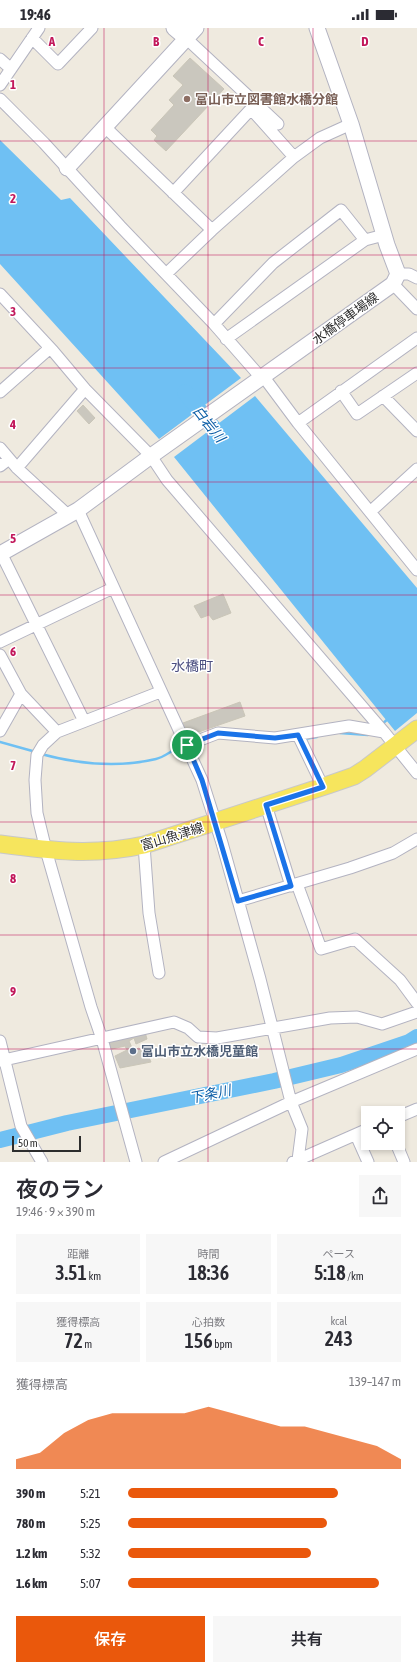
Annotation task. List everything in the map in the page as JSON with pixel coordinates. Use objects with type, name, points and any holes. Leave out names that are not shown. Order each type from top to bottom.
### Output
[{"type":"main road","points":[[67,168],[191,33],[174,28]]},
{"type":"main road","points":[[317,28],[351,124],[396,279]]},
{"type":"main road","name":"水橋停車場線","points":[[1,554],[73,513],[396,279]]},
{"type":"main road","name":"富山魚津線","points":[[0,844],[46,850],[98,852],[144,845],[216,823],[354,776],[417,729]]},
{"type":"street","points":[[0,85],[39,28]]},
{"type":"street","points":[[32,38],[58,64],[92,28]]},
{"type":"street","points":[[191,33],[254,106],[294,156]]},
{"type":"street","points":[[0,59],[12,68]]},
{"type":"street","points":[[0,99],[214,324],[258,373],[259,379],[298,423],[417,570]]},
{"type":"street","points":[[254,106],[278,124]]},
{"type":"street","points":[[173,193],[254,106]]},
{"type":"street","points":[[166,274],[294,156],[320,138],[351,124]]},
{"type":"street","points":[[105,127],[212,230]]},
{"type":"street","points":[[214,324],[274,263],[341,210],[365,240]]},
{"type":"street","points":[[226,339],[365,240],[384,235]]},
{"type":"street","points":[[417,278],[409,274],[396,279],[417,309]]},
{"type":"street","points":[[0,294],[50,348],[84,389],[154,454],[167,480],[384,732],[398,744],[417,773]]},
{"type":"street","points":[[298,423],[417,338]]},
{"type":"street","points":[[0,392],[50,348]]},
{"type":"street","points":[[341,391],[357,414],[417,373]]},
{"type":"street","points":[[18,468],[84,389]]},
{"type":"street","points":[[383,396],[417,431]]},
{"type":"street","points":[[0,448],[18,468],[73,513],[113,588],[202,780],[216,823],[273,1027],[291,1102],[302,1129],[295,1161]]},
{"type":"street","points":[[0,466],[10,459]]},
{"type":"street","points":[[370,512],[417,468]]},
{"type":"street","points":[[1,554],[84,721]]},
{"type":"street","points":[[0,642],[113,588]]},
{"type":"street","points":[[2,662],[21,694],[57,732]]},
{"type":"street","points":[[136,1162],[102,1039],[91,1007],[46,850],[37,813],[35,780],[37,755],[43,745],[57,732],[160,692]]},
{"type":"street","points":[[0,731],[21,694]]},
{"type":"street","points":[[187,745],[218,733],[275,738],[349,726],[384,732]]},
{"type":"street","points":[[298,735],[323,787]]},
{"type":"street","points":[[266,805],[294,885],[321,949],[355,939],[400,980],[417,1003]]},
{"type":"street","points":[[238,901],[294,885],[393,853],[417,839]]},
{"type":"street","points":[[144,845],[149,913],[159,973]]},
{"type":"street","points":[[2,1060],[174,1022],[188,1028],[198,1037],[217,1038],[337,1017],[357,1017],[382,1024],[417,1012]]},
{"type":"street","points":[[0,1041],[2,1060],[20,1126],[42,1162]]},
{"type":"street","points":[[164,1162],[291,1102],[417,1049]]},
{"type":"street","points":[[405,1114],[417,1110]]},
{"type":"street","points":[[295,1161],[361,1132]]},
{"type":"street","points":[[356,1134],[368,1162]]},
{"type":"street","points":[[399,1150],[404,1162]]},
{"type":"water","points":[[0,140],[61,200],[70,198],[241,378],[159,439],[0,264]]},
{"type":"water","points":[[255,396],[417,588],[417,713],[395,731],[174,457]]},
{"type":"building","points":[[190,58],[224,89],[166,151],[154,140],[157,136],[151,130],[174,105],[169,100],[183,85],[173,76]]},
{"type":"building","points":[[83,405],[95,418],[89,424],[77,411]]},
{"type":"building","points":[[223,594],[231,613],[213,620],[209,615],[201,618],[194,606]]},
{"type":"building","points":[[240,702],[245,716],[187,736],[183,723]]},
{"type":"building","name":"富山市立水橋児童館","points":[[145,1032],[147,1039],[136,1044],[134,1038],[129,1041],[133,1050],[139,1048],[143,1053],[146,1051],[151,1062],[120,1068],[115,1056],[127,1050],[125,1046],[112,1049],[109,1043]]},
{"type":"waterway","name":"白岩川","points":[[185,392],[226,444]]},
{"type":"waterway","points":[[381,725],[389,718]]},
{"type":"waterway","points":[[340,733],[368,735]]},
{"type":"waterway","points":[[304,739],[317,737]]},
{"type":"waterway","points":[[0,742],[36,752]]},
{"type":"waterway","points":[[41,754],[69,760],[98,764],[113,764],[142,762],[160,758],[176,749],[183,747]]},
{"type":"waterway","name":"下条川","points":[[0,1140],[67,1123],[274,1081],[341,1065],[409,1042],[417,1037]]},
{"type":"place","name":"富山市立図書館水橋分館","points":[[187,99]]},
{"type":"place","name":"富山市立水橋児童館","points":[[133,1051]]},
{"type":"district","name":"水橋町","points":[[192,666]]},
{"type":"route","points":[[218,733],[275,738],[298,735],[323,787],[266,805],[291,886],[238,901],[222,843],[202,780],[187,745],[218,733]]}]
